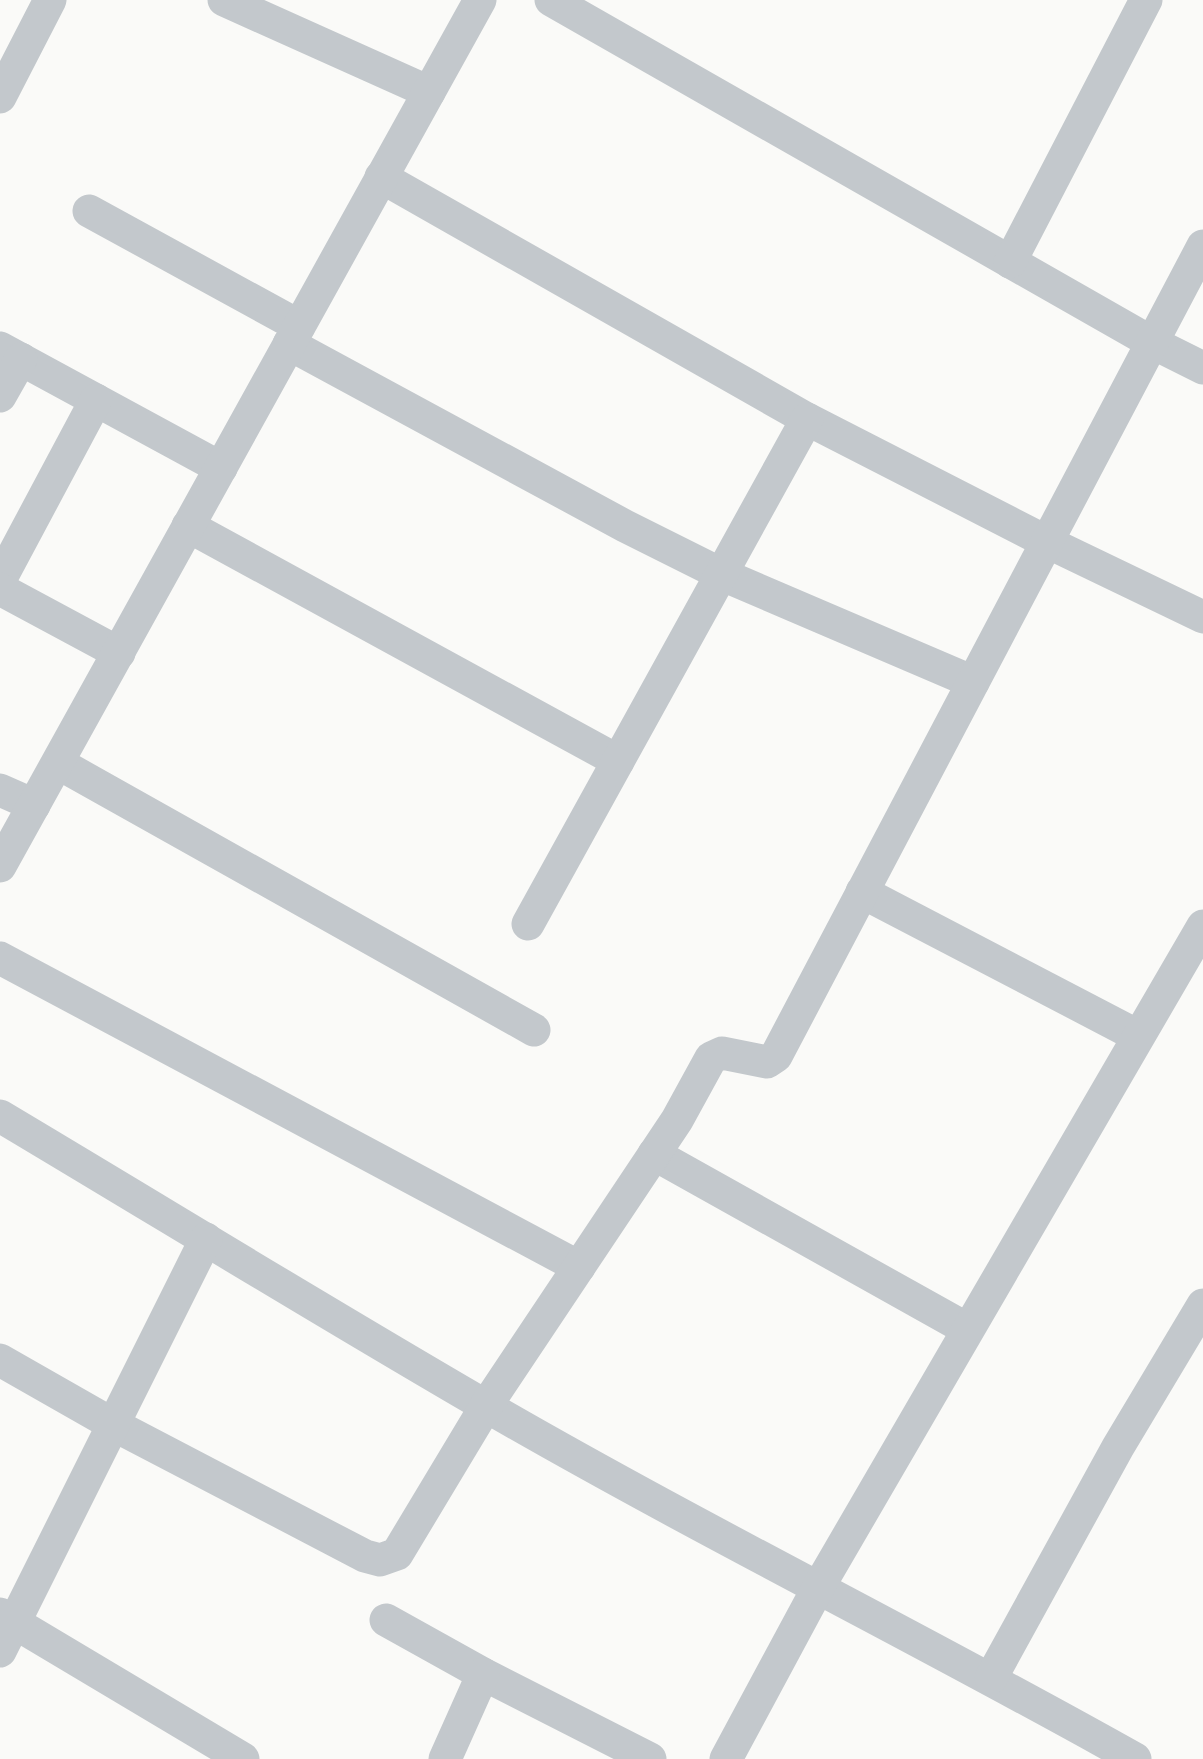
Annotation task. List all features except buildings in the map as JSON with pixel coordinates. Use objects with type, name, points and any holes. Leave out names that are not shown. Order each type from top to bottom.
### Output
[{"type":"street","points":[[0,97],[50,0]]},
{"type":"street","points":[[0,866],[480,0]]},
{"type":"street","points":[[550,0],[1151,342],[1203,368]]},
{"type":"street","points":[[1010,262],[1146,0]]},
{"type":"street","points":[[229,1],[429,92]]},
{"type":"street","points":[[381,177],[807,419],[1045,541],[1203,617]]},
{"type":"street","points":[[89,211],[294,335],[626,526],[723,575],[972,682]]},
{"type":"street","points":[[0,1360],[114,1425],[365,1557],[381,1560],[397,1554],[486,1406],[654,1154],[711,1058],[722,1053],[767,1062],[776,1056],[1045,541],[1203,246]]},
{"type":"street","points":[[0,396],[11,353],[221,468]]},
{"type":"street","points":[[0,580],[96,400]]},
{"type":"street","points":[[528,924],[723,575],[807,419]]},
{"type":"street","points":[[188,526],[618,761]]},
{"type":"street","points":[[0,589],[119,653]]},
{"type":"street","points":[[58,763],[534,1030]]},
{"type":"street","points":[[0,790],[34,805]]},
{"type":"street","points":[[862,892],[1138,1036]]},
{"type":"street","points":[[726,1759],[818,1588],[1203,926]]},
{"type":"street","points":[[0,958],[579,1267]]},
{"type":"street","points":[[0,1116],[486,1406],[818,1588],[991,1678],[1135,1759]]},
{"type":"street","points":[[654,1154],[967,1329]]},
{"type":"street","points":[[206,1239],[114,1425],[5,1630],[243,1759]]},
{"type":"street","points":[[991,1678],[1119,1447],[1203,1305]]},
{"type":"street","points":[[386,1620],[483,1674],[650,1759]]},
{"type":"street","points":[[445,1759],[483,1674]]}]
